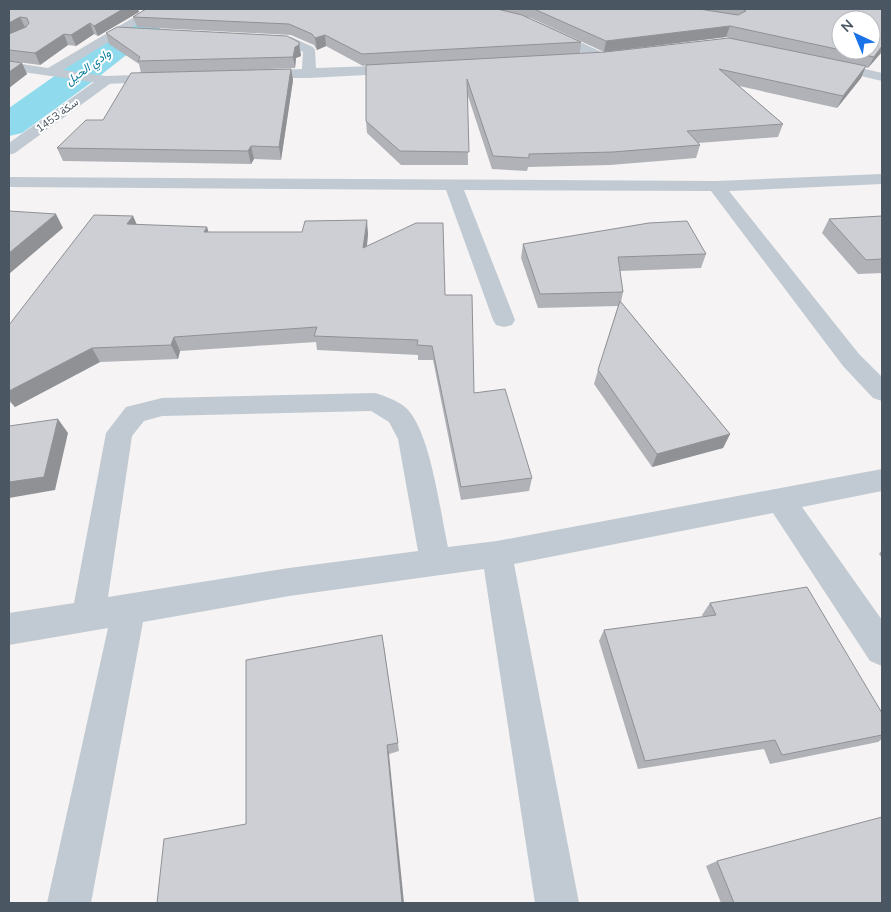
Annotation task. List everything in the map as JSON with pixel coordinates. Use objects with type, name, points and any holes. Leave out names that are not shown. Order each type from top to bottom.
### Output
[{"type":"street","points":[[52,71],[156,9]]},
{"type":"street","points":[[476,9],[526,22],[608,57],[574,60]]},
{"type":"street","points":[[116,32],[143,33]]},
{"type":"street","points":[[252,39],[291,41],[309,50],[310,74]]},
{"type":"street","points":[[816,61],[882,77]]},
{"type":"street","points":[[9,66],[106,80],[174,78]]},
{"type":"street","points":[[242,76],[417,68]]},
{"type":"street","name":"سكة 1453","points":[[9,150],[106,80]]},
{"type":"street","points":[[9,182],[716,186],[882,179]]},
{"type":"street","points":[[453,184],[504,320]]},
{"type":"street","points":[[716,186],[851,360],[882,392]]},
{"type":"street","points":[[88,616],[119,433],[135,414],[162,407],[375,402],[399,416],[411,439],[436,562]]},
{"type":"street","points":[[9,629],[289,582],[497,554],[781,501],[882,480]]},
{"type":"street","points":[[781,501],[882,649]]},
{"type":"street","points":[[497,554],[557,903]]},
{"type":"street","points":[[69,903],[129,609]]},
{"type":"building","points":[[9,9],[123,9],[94,26],[90,23],[71,35],[64,34],[35,53],[9,50],[9,34],[26,27],[29,23],[27,18],[20,17],[9,23]]},
{"type":"building","points":[[146,9],[497,9],[522,15],[581,42],[362,54],[325,35],[315,38],[312,34],[289,24],[133,17]]},
{"type":"building","points":[[534,9],[699,9],[738,15],[746,11],[743,9],[882,9],[881,47],[881,10],[831,10],[831,48],[730,26],[606,41]]},
{"type":"building","points":[[117,27],[287,36],[299,42],[299,45],[295,47],[293,57],[138,61],[140,57],[106,33]]},
{"type":"building","points":[[729,38],[866,66],[843,96],[719,69],[783,124],[687,131],[700,145],[613,152],[529,154],[529,158],[493,156],[467,79],[469,152],[400,151],[366,121],[366,65],[605,52]]},
{"type":"building","points":[[9,61],[22,63],[9,72]]},
{"type":"building","points":[[291,69],[279,147],[251,146],[248,151],[57,148],[86,120],[103,120],[131,73]]},
{"type":"building","points":[[9,211],[56,214],[9,253]]},
{"type":"building","points":[[94,215],[133,216],[127,224],[207,227],[204,232],[302,232],[305,221],[367,220],[363,248],[416,223],[443,223],[445,295],[472,295],[474,393],[505,389],[532,478],[461,487],[432,346],[417,345],[418,340],[314,336],[317,327],[174,337],[171,345],[92,348],[9,391],[9,325]]},
{"type":"building","points":[[882,216],[882,259],[866,260],[829,219]]},
{"type":"building","points":[[687,221],[706,254],[618,257],[623,292],[540,294],[523,244],[649,223]]},
{"type":"building","points":[[620,301],[730,434],[657,454],[598,370]]},
{"type":"building","points":[[58,419],[44,477],[9,482],[9,426]]},
{"type":"building","points":[[807,587],[882,713],[882,735],[782,755],[775,740],[645,761],[604,630],[716,615],[710,603]]},
{"type":"building","points":[[382,635],[398,743],[387,745],[402,903],[157,903],[164,839],[246,824],[246,660]]},
{"type":"building","points":[[882,817],[882,903],[734,903],[717,861]]},
{"type":"waterway","name":"وادي الحيل","points":[[9,125],[80,75],[167,9]]}]
